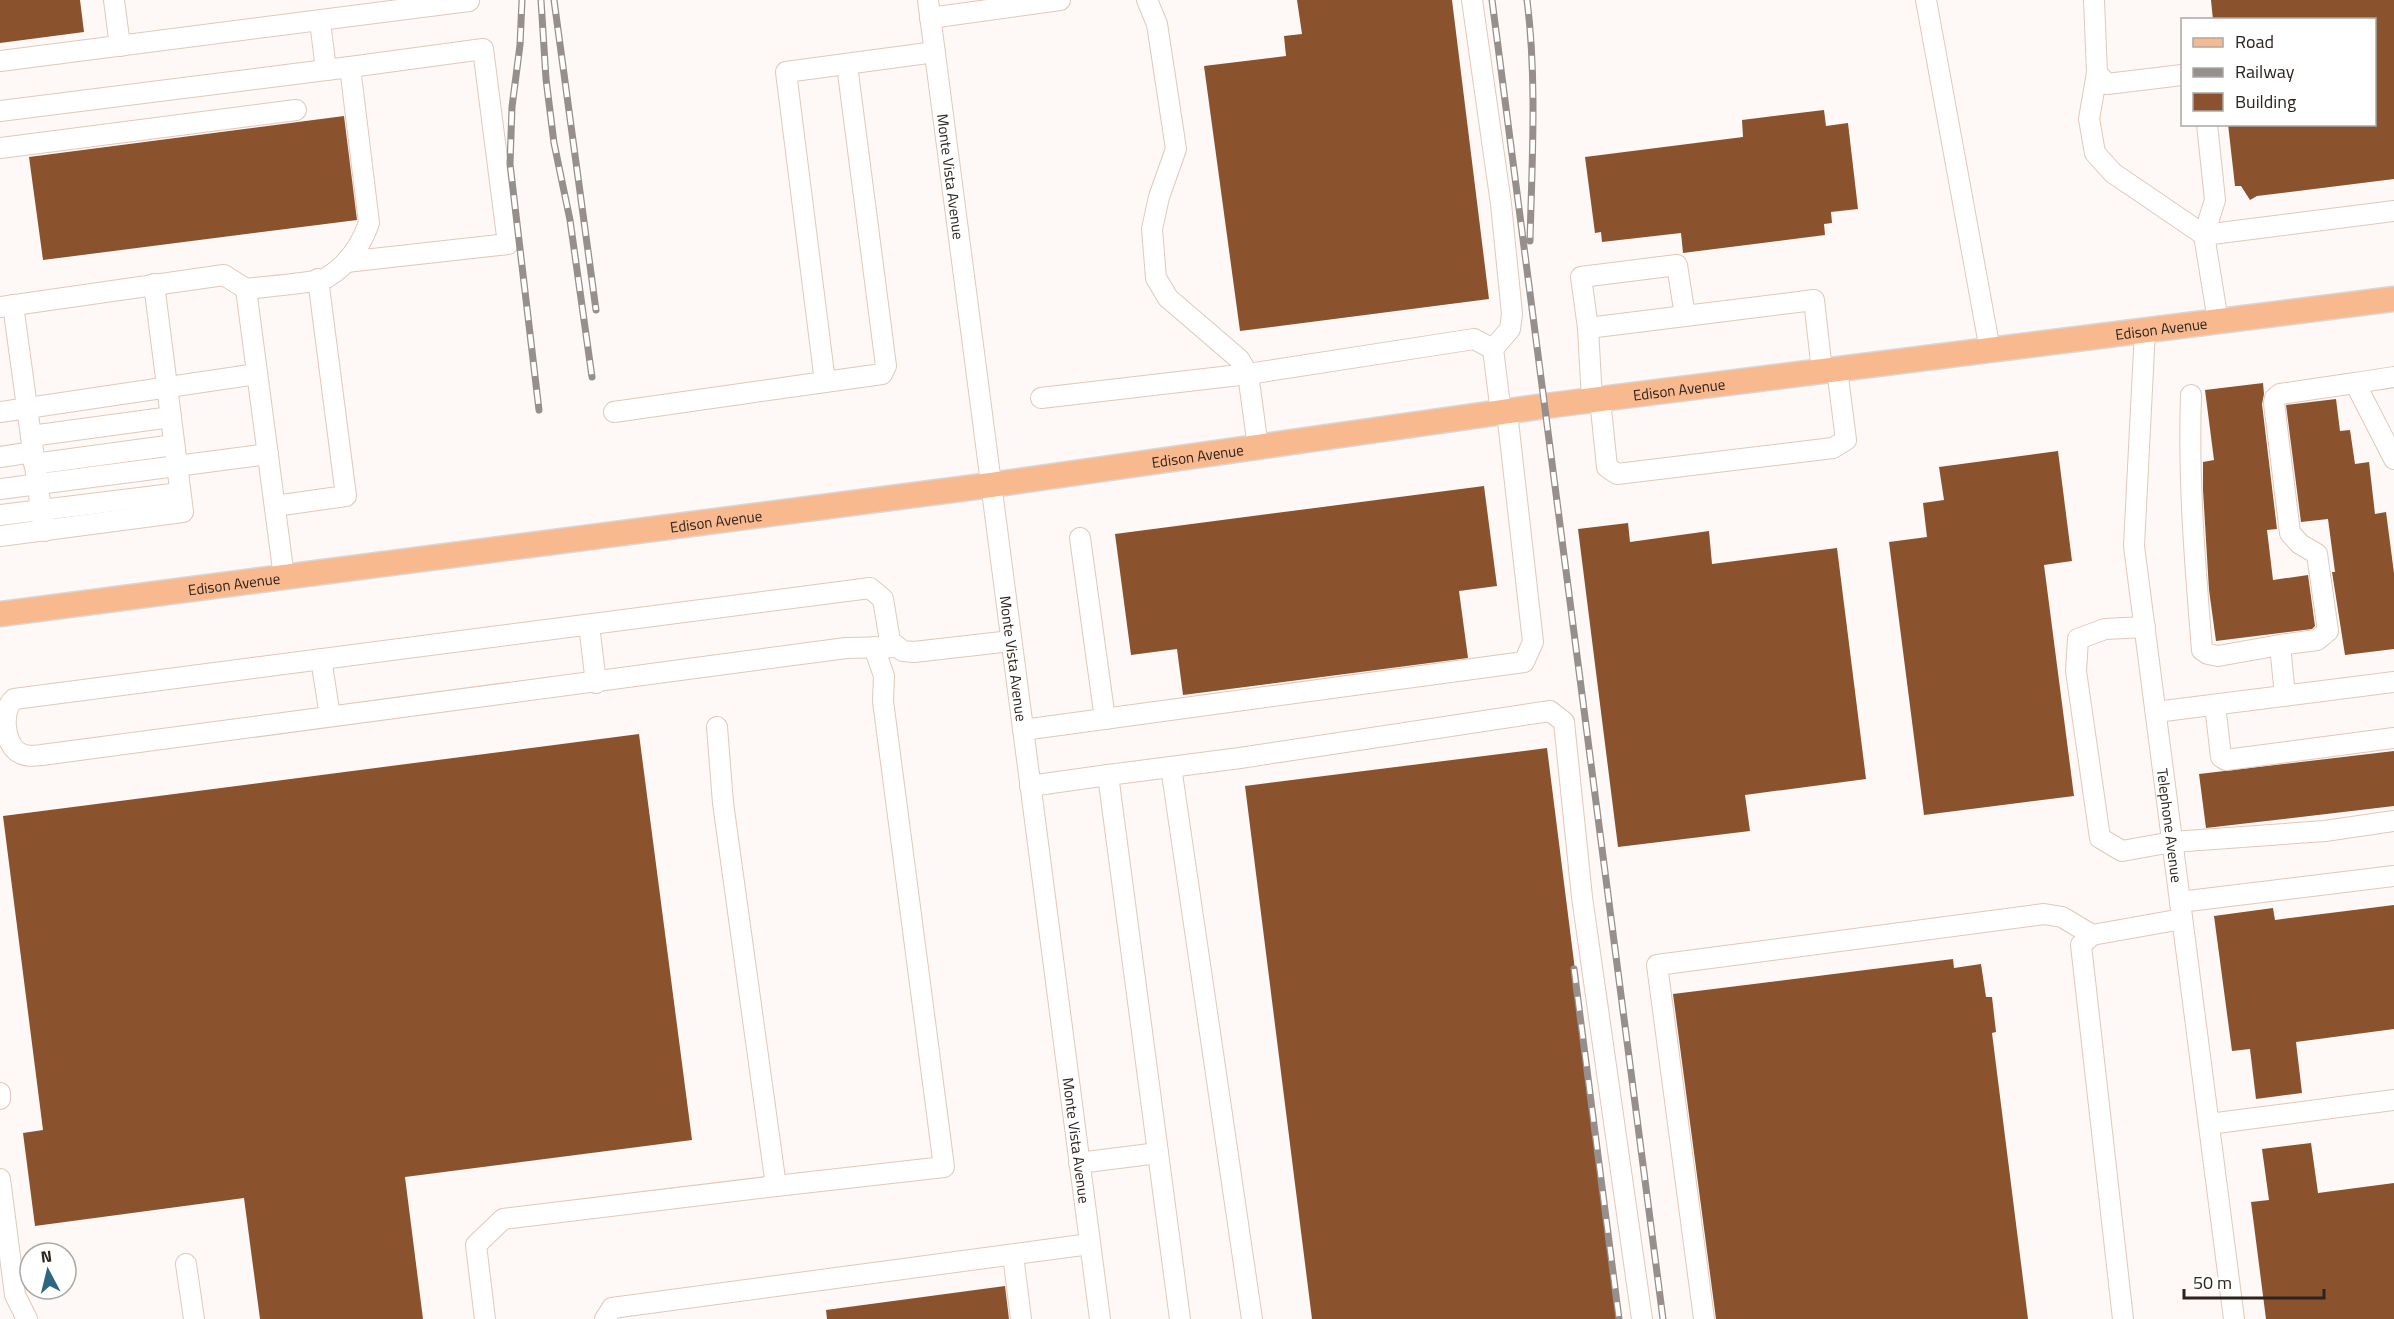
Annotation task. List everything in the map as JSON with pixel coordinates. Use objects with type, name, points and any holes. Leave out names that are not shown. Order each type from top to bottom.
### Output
[{"type":"main road","name":"Edison Avenue","points":[[0,614],[991,485],[1504,412],[2394,299]]},
{"type":"street","points":[[114,0],[120,46]]},
{"type":"street","points":[[929,9],[1059,0]]},
{"type":"street","points":[[1147,0],[1157,24],[1176,149],[1159,197],[1152,229],[1156,278],[1168,298],[1239,359],[1248,374],[1258,447]]},
{"type":"street","points":[[1472,0],[1501,204],[1512,314],[1510,329],[1493,349]]},
{"type":"street","points":[[1926,0],[1990,350]]},
{"type":"street","points":[[2094,0],[2097,72],[2089,119],[2095,153],[2113,173],[2204,235],[2394,211]]},
{"type":"street","points":[[0,61],[470,1]]},
{"type":"street","name":"Monte Vista Avenue","points":[[929,9],[1100,1319]]},
{"type":"street","points":[[320,21],[326,70]]},
{"type":"street","points":[[0,111],[483,49],[508,244],[346,262]]},
{"type":"street","points":[[825,382],[786,72],[935,52]]},
{"type":"street","points":[[614,412],[882,374],[886,366],[847,64]]},
{"type":"street","points":[[44,531],[27,408],[6,306],[224,275],[246,289],[324,279],[346,262],[363,241],[369,223],[350,67]]},
{"type":"street","points":[[2097,72],[2107,84],[2181,75]]},
{"type":"street","points":[[0,148],[296,110]]},
{"type":"street","points":[[2206,126],[2215,200],[2204,235],[2218,321]]},
{"type":"street","points":[[1588,328],[1685,316],[1814,300],[1846,440],[1833,448],[1617,474],[1607,466],[1596,400],[1581,277],[1677,265],[1685,316]]},
{"type":"street","points":[[275,506],[346,496],[318,279]]},
{"type":"street","points":[[0,536],[183,512],[154,284]]},
{"type":"street","points":[[246,289],[284,577]]},
{"type":"street","points":[[2394,299],[2394,304]]},
{"type":"street","name":"Telephone Avenue","points":[[2145,330],[2134,546],[2234,1319]]},
{"type":"street","points":[[1041,398],[1248,374],[1473,339],[1493,349]]},
{"type":"street","points":[[1023,730],[1524,662],[1533,642],[1504,412],[1493,349]]},
{"type":"street","points":[[0,412],[257,375]]},
{"type":"street","points":[[2191,394],[2189,455],[2191,515],[2202,650],[2218,656],[2317,640],[2328,631],[2317,554],[2300,544],[2290,533],[2275,398],[2280,394],[2394,377]]},
{"type":"street","points":[[2355,383],[2394,459]]},
{"type":"street","points":[[0,457],[171,417]]},
{"type":"street","points":[[33,450],[174,445]]},
{"type":"street","points":[[0,489],[268,454]]},
{"type":"street","points":[[0,516],[180,493]]},
{"type":"street","points":[[1080,538],[1105,719]]},
{"type":"street","points":[[895,647],[846,648],[596,683],[28,756],[16,751],[4,736],[8,706],[14,699],[870,588],[883,599],[890,641],[903,651],[914,652],[1011,641]]},
{"type":"street","points":[[589,625],[596,683]]},
{"type":"street","points":[[2145,627],[2105,629],[2078,639],[2076,671],[2100,838],[2122,851],[2172,842],[2325,831],[2394,821]]},
{"type":"street","points":[[2280,645],[2285,696]]},
{"type":"street","points":[[485,1319],[476,1245],[504,1220],[944,1167],[883,701],[884,676],[874,647]]},
{"type":"street","points":[[321,659],[330,716]]},
{"type":"street","points":[[2156,712],[2394,682]]},
{"type":"street","points":[[2215,705],[2221,757],[2226,760],[2394,738]]},
{"type":"street","points":[[1030,786],[1550,711],[1564,722],[1582,897],[1641,1319]]},
{"type":"street","points":[[717,727],[723,802],[776,1186]]},
{"type":"street","points":[[1171,767],[1252,1319]]},
{"type":"street","points":[[1108,775],[1180,1319]]},
{"type":"street","points":[[2123,1319],[2081,945],[2092,935],[2181,910],[2394,876]]},
{"type":"street","points":[[1704,1319],[1657,965],[2044,914],[2062,917],[2092,935]]},
{"type":"street","points":[[0,1093],[0,1099]]},
{"type":"street","points":[[2209,1124],[2394,1100]]},
{"type":"street","points":[[1079,1163],[1158,1153]]},
{"type":"street","points":[[0,1179],[15,1295],[27,1319]]},
{"type":"street","points":[[605,1319],[612,1308],[1090,1244]]},
{"type":"street","points":[[1013,1255],[1022,1319]]},
{"type":"street","points":[[186,1264],[194,1319]]},
{"type":"building","points":[[0,0],[80,0],[84,32],[0,43]]},
{"type":"building","points":[[1297,0],[1452,0],[1489,299],[1240,331],[1204,66],[1286,56],[1284,36],[1302,34]]},
{"type":"building","points":[[2211,0],[2394,0],[2394,179],[2257,196],[2250,200],[2241,186],[2235,186],[2228,126],[2376,126],[2376,18],[2213,18]]},
{"type":"building","points":[[1824,110],[1826,126],[1848,123],[1858,209],[1831,212],[1832,223],[1824,224],[1825,235],[1683,253],[1681,233],[1602,242],[1601,232],[1595,233],[1585,157],[1743,137],[1742,120]]},
{"type":"building","points":[[344,116],[357,220],[43,260],[29,157]]},
{"type":"building","points":[[2263,383],[2262,404],[2277,529],[2267,530],[2273,580],[2308,575],[2315,626],[2312,629],[2216,641],[2209,590],[2203,490],[2203,462],[2214,460],[2205,390]]},
{"type":"building","points":[[2336,399],[2340,431],[2350,430],[2355,464],[2369,462],[2375,514],[2386,512],[2394,573],[2394,649],[2345,655],[2332,572],[2335,572],[2328,519],[2301,522],[2286,405]]},
{"type":"building","points":[[2058,451],[2072,561],[2044,565],[2074,796],[1924,815],[1889,542],[1927,537],[1923,503],[1944,500],[1939,467]]},
{"type":"building","points":[[1484,486],[1497,586],[1459,591],[1468,658],[1183,695],[1177,649],[1131,655],[1115,534]]},
{"type":"building","points":[[1628,523],[1630,542],[1709,531],[1712,564],[1837,548],[1866,779],[1745,795],[1750,831],[1618,847],[1578,529]]},
{"type":"building","points":[[639,734],[692,1140],[405,1177],[423,1319],[260,1319],[244,1198],[35,1226],[23,1133],[43,1130],[3,816]]},
{"type":"building","points":[[1547,748],[1619,1319],[1312,1319],[1245,786]]},
{"type":"building","points":[[2394,751],[2394,806],[2206,828],[2199,774]]},
{"type":"building","points":[[2394,905],[2394,1029],[2296,1042],[2302,1093],[2256,1099],[2250,1049],[2232,1051],[2214,916],[2273,908],[2275,920]]},
{"type":"building","points":[[1953,959],[1954,968],[1981,964],[1986,997],[1992,997],[1996,1032],[1992,1033],[2028,1319],[1716,1319],[1673,994]]},
{"type":"building","points":[[2311,1143],[2318,1193],[2394,1183],[2394,1319],[2266,1319],[2251,1202],[2269,1200],[2262,1149]]},
{"type":"building","points":[[1005,1286],[1009,1319],[827,1319],[826,1310]]},
{"type":"railway","points":[[522,0],[520,45],[512,107],[510,164],[539,410]]},
{"type":"railway","points":[[541,0],[546,79],[554,143],[570,220],[592,377]]},
{"type":"railway","points":[[554,0],[596,310]]},
{"type":"railway","points":[[1492,0],[1663,1319]]},
{"type":"railway","points":[[1527,0],[1533,90],[1530,241]]},
{"type":"railway","points":[[1574,969],[1619,1319]]}]
